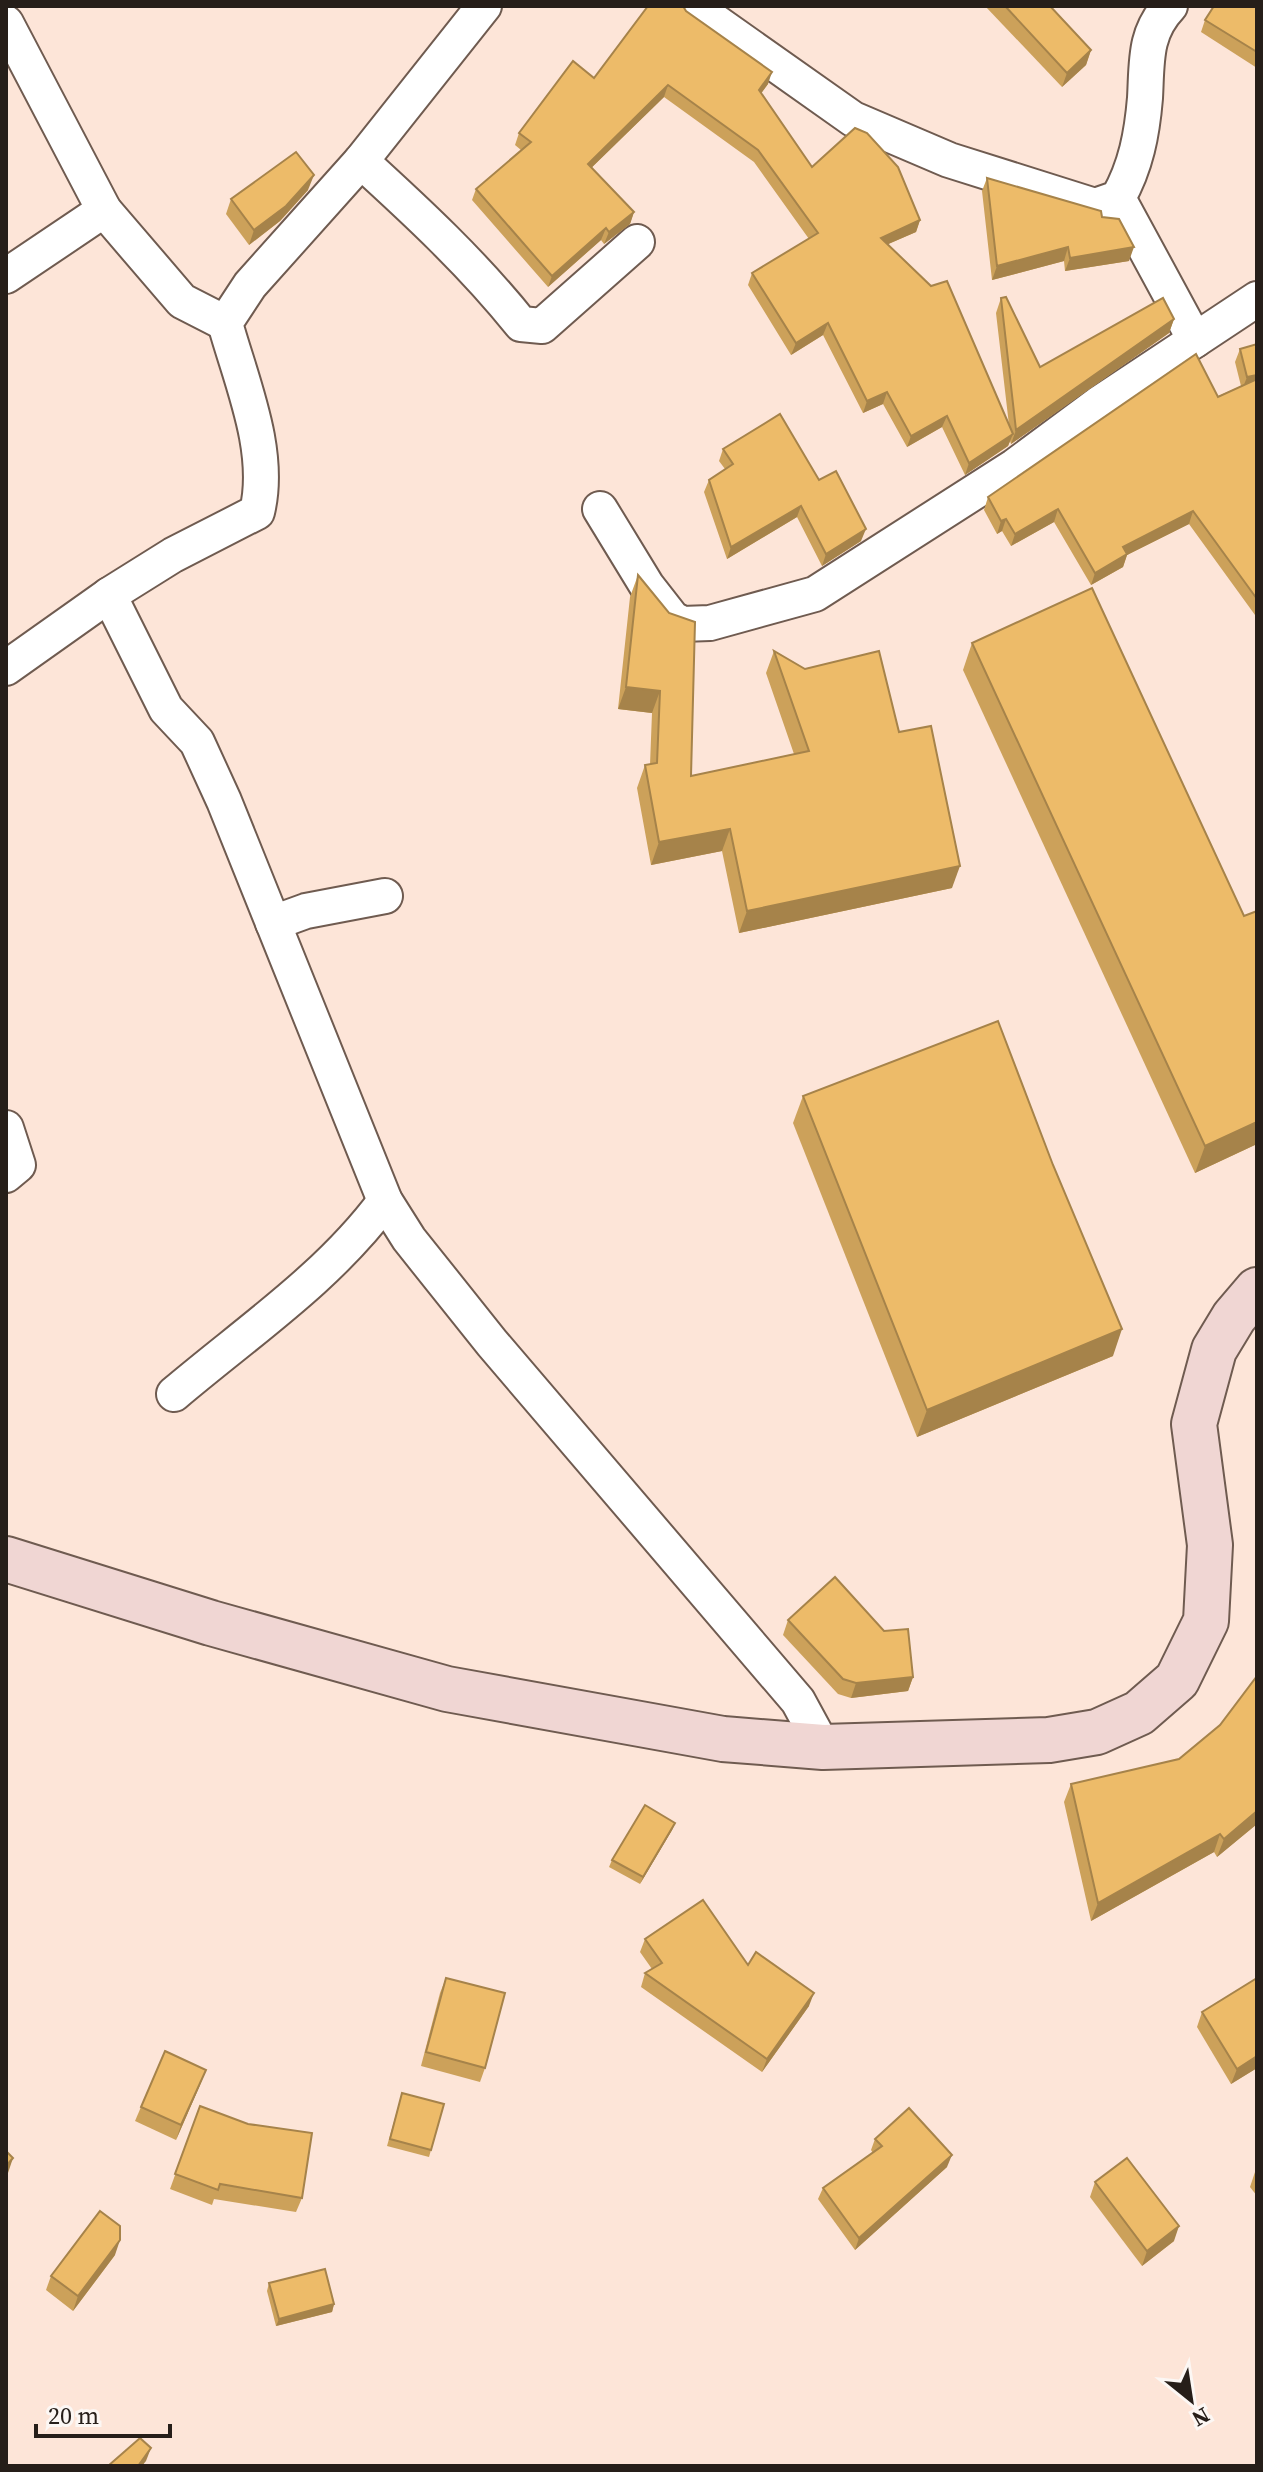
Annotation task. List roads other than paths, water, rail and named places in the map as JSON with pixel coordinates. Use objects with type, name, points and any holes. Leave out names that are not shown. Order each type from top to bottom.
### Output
[{"type":"main road","points":[[6,1559],[211,1623],[447,1689],[723,1739],[823,1747],[1049,1740],[1097,1732],[1139,1713],[1177,1680],[1206,1621],[1210,1545],[1194,1424],[1214,1350],[1234,1317],[1257,1290]]},
{"type":"street","points":[[225,323],[250,285],[361,161],[484,6]]},
{"type":"street","points":[[693,6],[853,119],[949,160],[1095,206],[1118,198],[1133,172],[1140,137],[1146,49],[1158,19],[1170,6]]},
{"type":"street","points":[[6,23],[104,210],[182,301],[225,323],[257,442],[263,489],[257,512],[173,555],[109,595],[6,668]]},
{"type":"street","points":[[361,161],[425,220],[521,324],[542,326],[637,242]]},
{"type":"street","points":[[1118,198],[1195,340]]},
{"type":"street","points":[[6,276],[104,210]]},
{"type":"street","points":[[600,509],[672,618],[682,624],[694,625],[758,611],[815,594],[1015,466],[1257,299]]},
{"type":"street","points":[[109,595],[166,709],[197,742],[385,1201],[409,1239],[492,1343],[798,1701],[823,1747]]},
{"type":"street","points":[[273,923],[306,911],[385,896]]},
{"type":"street","points":[[6,1128],[18,1165],[6,1175]]},
{"type":"street","points":[[174,1394],[305,1288],[385,1201]]}]
